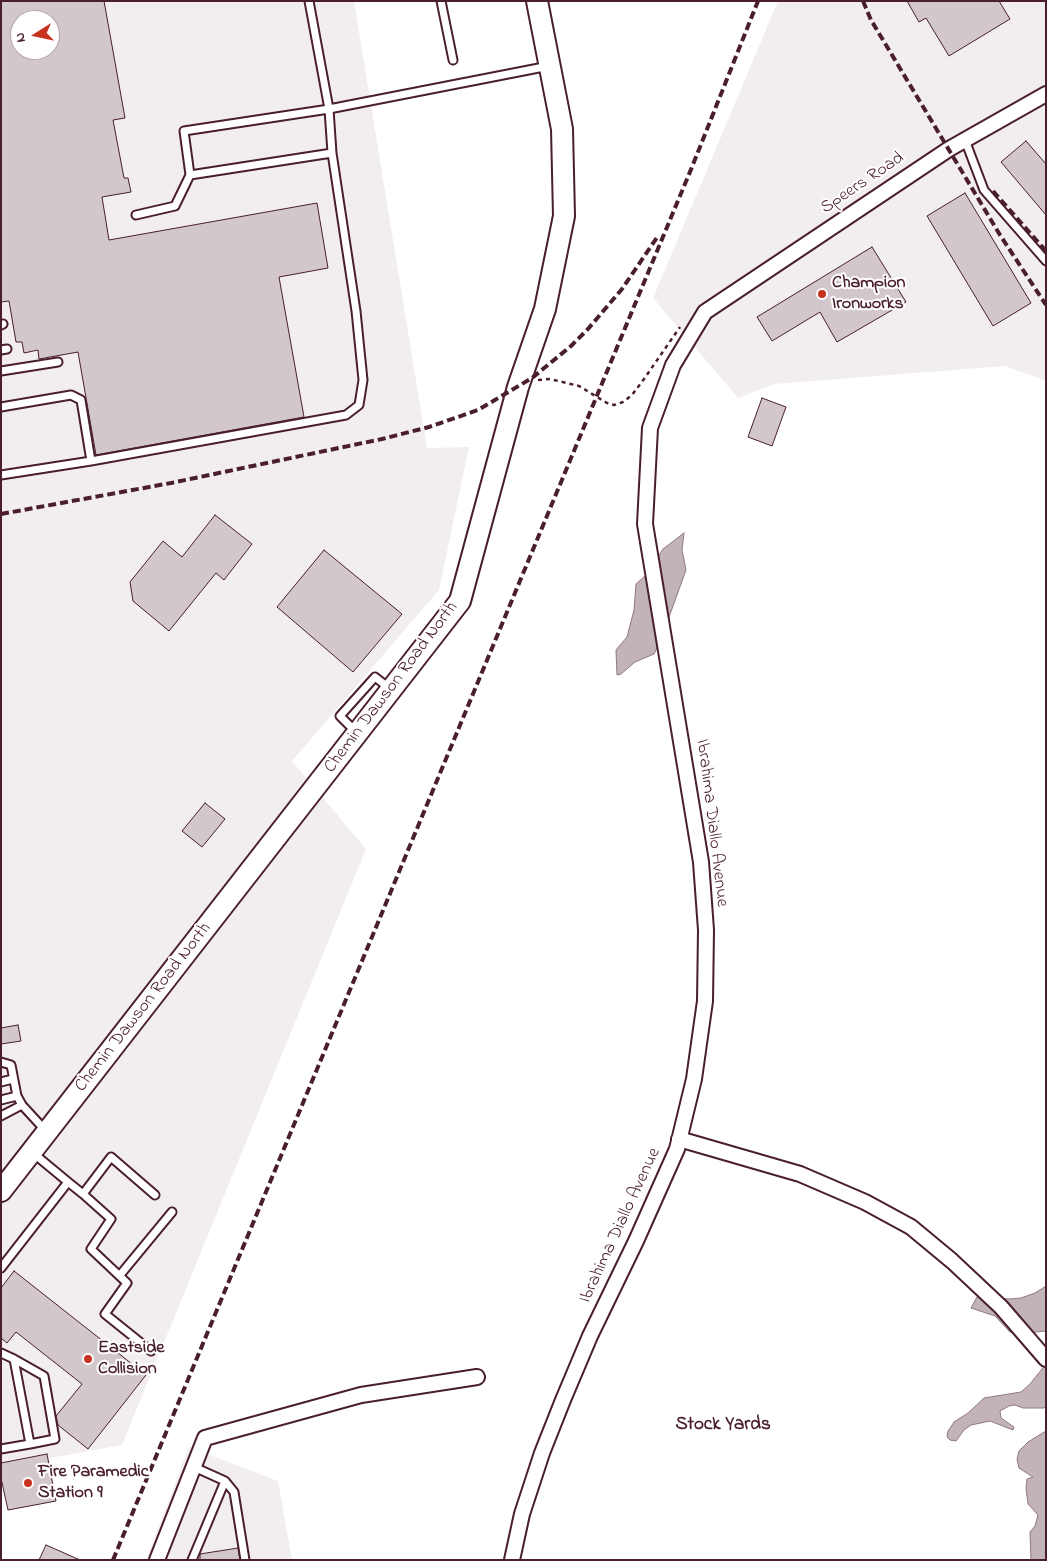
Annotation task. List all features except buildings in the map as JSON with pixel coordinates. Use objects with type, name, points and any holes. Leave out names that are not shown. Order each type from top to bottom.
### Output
[{"type":"street","name":"Chemin Dawson Road North","points":[[1,1191],[392,691],[460,601],[522,375],[545,309],[564,216],[562,129],[537,1]]},
{"type":"street","name":"Speers Road","points":[[705,312],[941,155],[1046,94]]},
{"type":"street","name":"Ibrahima Diallo Avenue","points":[[512,1560],[522,1514],[542,1453],[590,1336],[636,1241],[677,1149],[694,1079],[705,1001],[706,930],[702,862],[645,524],[650,428],[673,365],[705,312]]},
{"type":"street","points":[[679,1139],[800,1174],[865,1202],[910,1227],[952,1260],[1001,1307],[1046,1359]]},
{"type":"street","points":[[157,1560],[205,1438],[362,1395],[477,1377]]},
{"type":"lane","points":[[1,475],[91,461],[346,415],[359,405],[363,380],[356,311],[332,153],[329,109],[309,1]]},
{"type":"lane","points":[[441,1],[453,60]]},
{"type":"lane","points":[[136,215],[175,206],[190,175],[184,131],[329,109],[549,66]]},
{"type":"lane","points":[[965,140],[984,190],[1046,261]]},
{"type":"lane","points":[[190,175],[332,153]]},
{"type":"lane","points":[[1,371],[58,362]]},
{"type":"lane","points":[[1,407],[71,395],[81,400],[91,461]]},
{"type":"lane","points":[[1,1062],[10,1065]]},
{"type":"lane","points":[[10,1065],[17,1096],[22,1105],[47,1132]]},
{"type":"lane","points":[[1,1067],[10,1065]]},
{"type":"lane","points":[[1,1082],[13,1079]]},
{"type":"lane","points":[[1,1100],[17,1096]]},
{"type":"lane","points":[[1,1116],[22,1105]]},
{"type":"lane","points":[[32,1152],[112,1219],[91,1249],[127,1283],[105,1314],[151,1351]]},
{"type":"lane","points":[[83,1194],[111,1157],[155,1195]]},
{"type":"lane","points":[[1,1268],[68,1182]]},
{"type":"lane","points":[[120,1275],[172,1212]]},
{"type":"lane","points":[[1,1353],[44,1376],[55,1439],[1,1449]]},
{"type":"lane","points":[[14,1359],[30,1444]]},
{"type":"lane","points":[[194,1467],[225,1482],[234,1492],[245,1560]]},
{"type":"lane","points":[[192,1560],[225,1482]]},
{"type":"path","points":[[522,375],[538,380],[550,379],[579,386],[607,403],[614,405],[623,402],[632,395],[644,379],[678,327],[705,312]]},
{"type":"shaded area","points":[[1,1],[354,1],[427,448],[469,447],[439,590],[292,761],[366,849],[122,1445],[1,1467]]},
{"type":"shaded area","points":[[778,1],[1046,1],[1046,381],[1005,366],[774,384],[738,398],[653,298]]},
{"type":"shaded area","points":[[684,533],[682,550],[686,570],[660,642],[654,654],[635,662],[621,674],[617,675],[616,650],[627,637],[634,610],[636,584],[646,575],[663,549]]},
{"type":"shaded area","points":[[1046,1286],[1046,1333],[1044,1331],[1021,1334],[1010,1332],[995,1316],[971,1308],[977,1297],[1021,1298],[1035,1293]]},
{"type":"shaded area","points":[[1046,1364],[1046,1406],[1044,1408],[1023,1408],[1015,1405],[1000,1411],[1001,1418],[1014,1427],[1013,1430],[990,1421],[971,1425],[964,1430],[956,1441],[950,1440],[947,1437],[948,1431],[954,1422],[968,1413],[984,1398],[1021,1392]]},
{"type":"shaded area","points":[[1046,1431],[1046,1560],[1031,1560],[1030,1532],[1035,1526],[1038,1515],[1028,1504],[1026,1488],[1027,1479],[1033,1477],[1019,1468],[1017,1459],[1019,1451],[1028,1442]]},
{"type":"shaded area","points":[[189,1447],[278,1481],[292,1560],[146,1560]]},
{"type":"railway","points":[[113,1560],[692,167],[758,1]]},
{"type":"railway","points":[[863,1],[871,20],[1000,235],[1046,305]]},
{"type":"railway","points":[[993,191],[1046,251]]},
{"type":"railway","points":[[1,514],[171,483],[382,439],[429,427],[478,410],[532,378],[571,346],[622,289],[658,236]]},
{"type":"place","name":"Champion Ironworks","points":[[822,294]]},
{"type":"place","name":"Eastside Collision","points":[[88,1359]]},
{"type":"place","name":"Fire Paramedic Station 9","points":[[28,1483]]},
{"type":"district","name":"Stock Yards","points":[[723,1426]]}]
